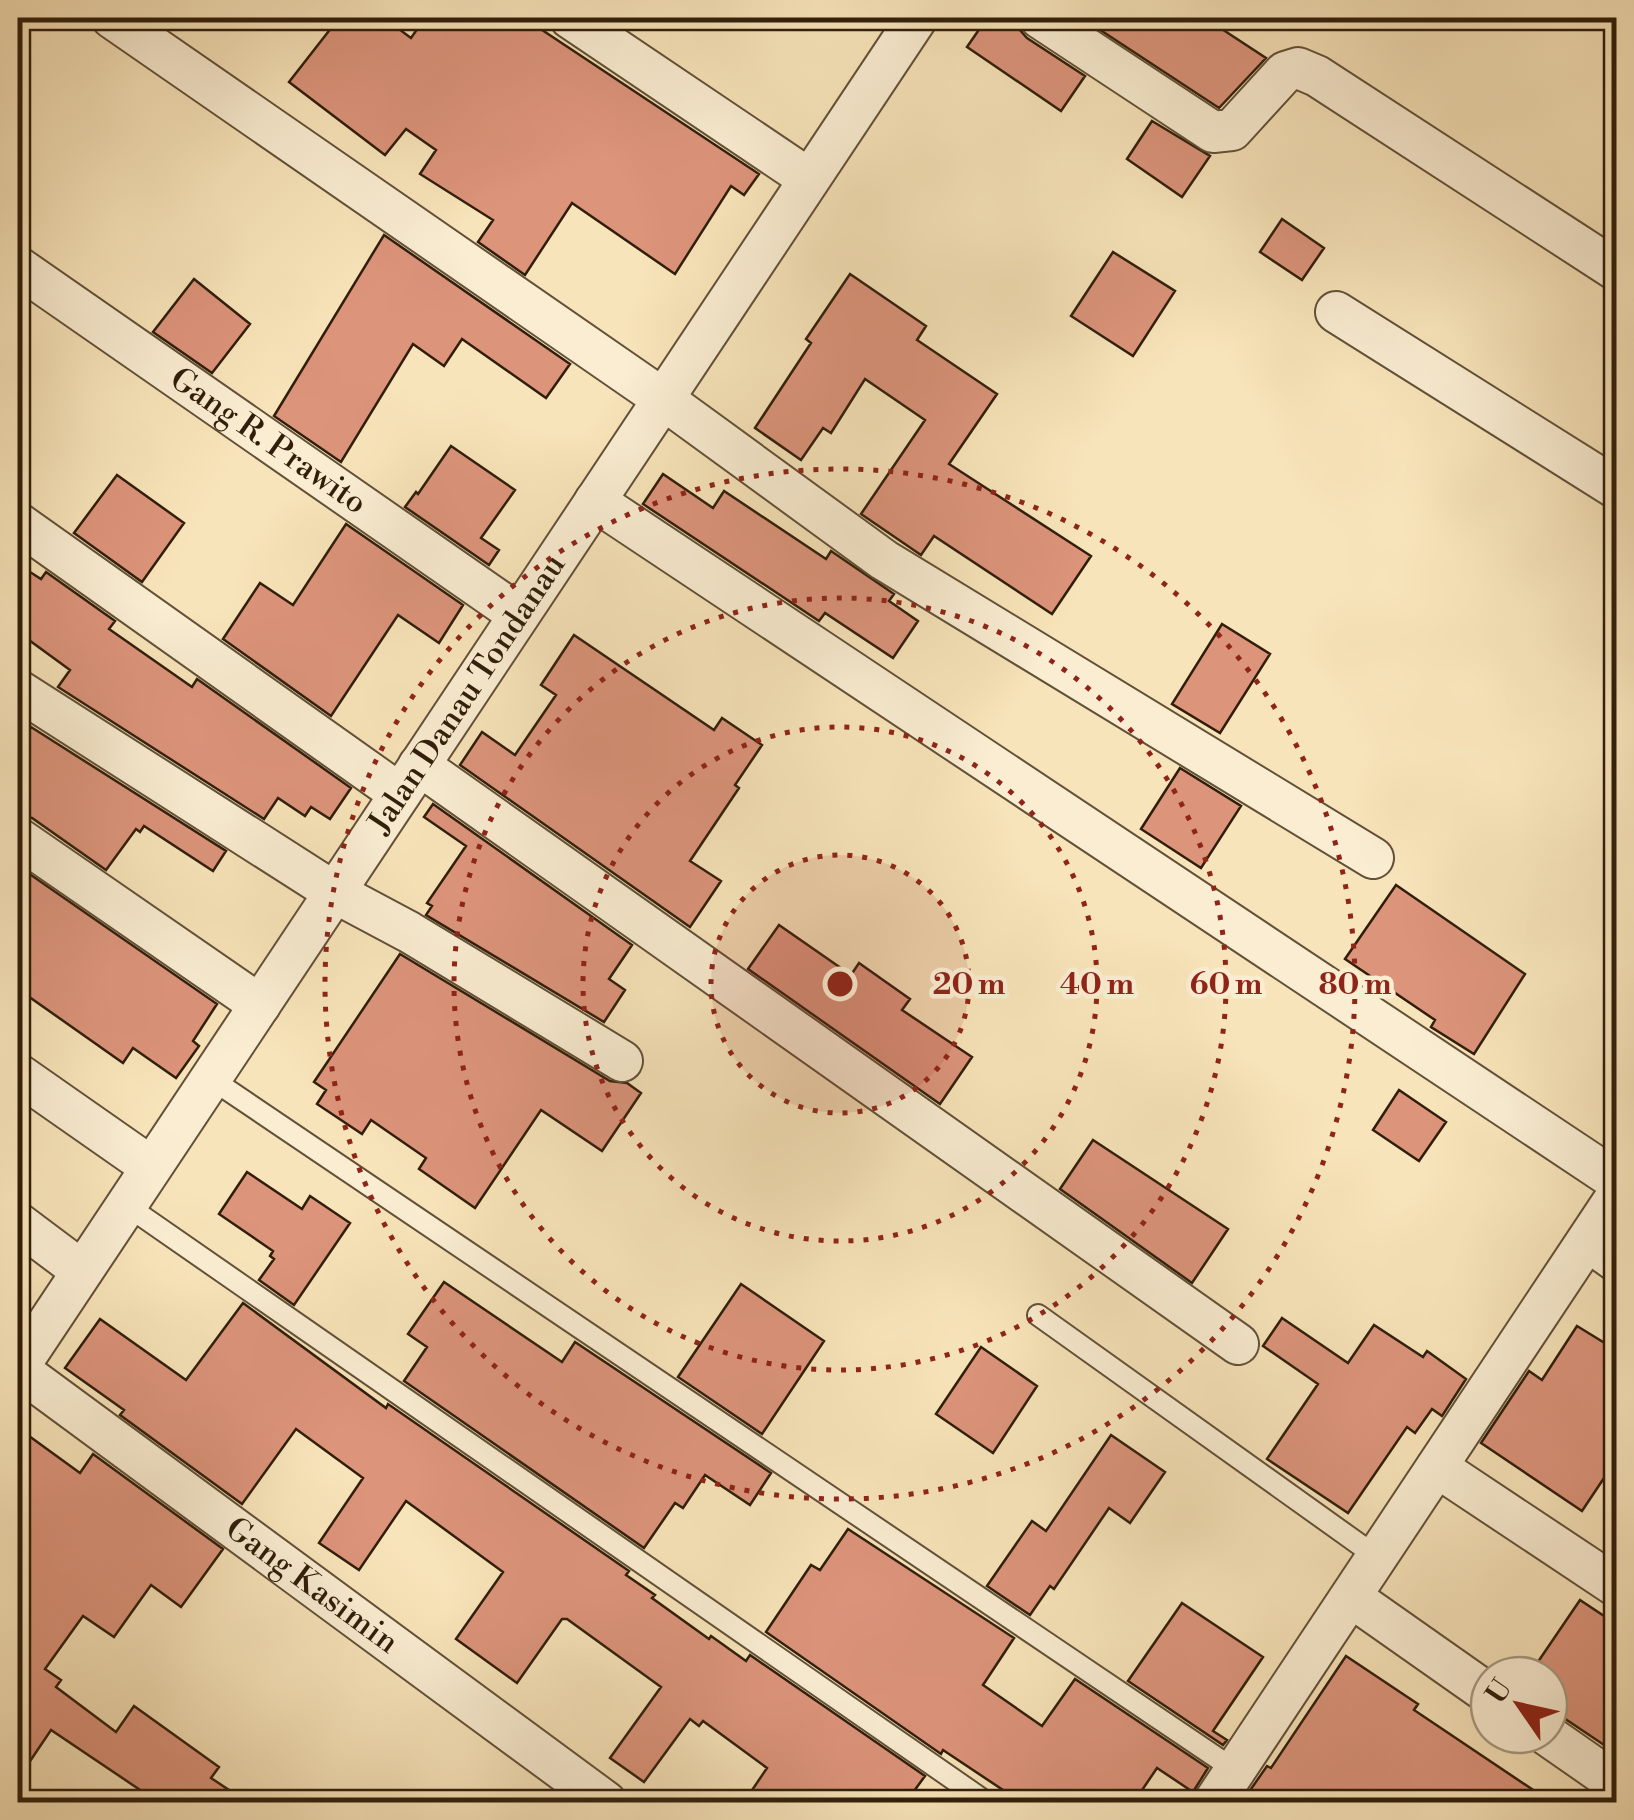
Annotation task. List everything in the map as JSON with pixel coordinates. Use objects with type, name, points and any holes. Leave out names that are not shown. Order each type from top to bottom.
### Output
[{"type":"street","points":[[112,18],[663,399],[884,560],[1374,858]]},
{"type":"street","points":[[570,18],[809,180]]},
{"type":"street","name":"Jalan Danau Tondanau","points":[[18,1369],[917,18]]},
{"type":"street","points":[[1040,18],[1212,132],[1232,130],[1285,72],[1298,68],[1317,76],[1616,270]]},
{"type":"street","name":"Gang R. Prawito","points":[[18,267],[519,615]]},
{"type":"street","points":[[1336,312],[1616,488]]},
{"type":"street","points":[[595,500],[1616,1180]]},
{"type":"street","points":[[18,522],[410,780],[1238,1344]]},
{"type":"street","points":[[18,690],[334,892],[409,932],[622,1061]]},
{"type":"street","points":[[18,838],[260,1005]]},
{"type":"street","points":[[18,1074],[152,1167]]},
{"type":"street","points":[[1224,1786],[1437,1467],[1602,1251],[1616,1197]]},
{"type":"street","points":[[18,1224],[82,1271]]},
{"type":"street","name":"Gang Kasimin","points":[[18,1369],[606,1802]]},
{"type":"street","points":[[1437,1467],[1616,1586]]},
{"type":"street","points":[[1350,1598],[1469,1680]]},
{"type":"street","points":[[1569,1751],[1616,1784]]},
{"type":"lane","points":[[210,1078],[1224,1786]]},
{"type":"lane","points":[[126,1205],[986,1802]]},
{"type":"lane","points":[[1038,1315],[1377,1557]]},
{"type":"building","points":[[339,18],[384,18],[411,38],[425,18],[524,18],[759,174],[744,195],[731,186],[675,274],[572,203],[525,275],[478,242],[493,220],[420,174],[436,150],[406,129],[385,155],[289,82]]},
{"type":"building","points":[[987,18],[1016,18],[1027,38],[1085,76],[1061,111],[967,47]]},
{"type":"building","points":[[1082,18],[1205,18],[1266,58],[1219,108]]},
{"type":"building","points":[[1152,121],[1210,156],[1182,197],[1127,159]]},
{"type":"building","points":[[1282,219],[1324,248],[1302,280],[1260,252]]},
{"type":"building","points":[[384,235],[570,364],[546,398],[462,339],[444,366],[413,344],[341,462],[274,416]]},
{"type":"building","points":[[1113,252],[1175,291],[1133,356],[1071,316]]},
{"type":"building","points":[[850,274],[926,326],[917,340],[997,394],[949,464],[1091,556],[1052,614],[934,536],[921,555],[861,514],[925,420],[865,379],[831,433],[823,428],[801,460],[755,428],[811,343],[806,339]]},
{"type":"building","points":[[194,279],[250,324],[212,373],[153,332]]},
{"type":"building","points":[[451,446],[515,490],[481,538],[499,550],[489,565],[405,507]]},
{"type":"building","points":[[663,474],[713,508],[724,491],[826,559],[831,551],[894,594],[889,601],[918,621],[893,658],[825,613],[819,621],[643,504]]},
{"type":"building","points":[[117,475],[184,523],[142,582],[74,533]]},
{"type":"building","points":[[346,524],[463,605],[439,643],[398,615],[331,716],[223,639],[260,583],[293,605]]},
{"type":"building","points":[[30,572],[41,579],[46,572],[115,621],[109,629],[192,687],[197,679],[351,788],[330,819],[311,807],[305,816],[278,798],[264,819],[58,687],[70,670],[18,632],[18,590]]},
{"type":"building","points":[[1222,624],[1270,654],[1220,733],[1172,704]]},
{"type":"building","points":[[574,635],[714,730],[722,718],[762,745],[735,785],[739,788],[690,861],[721,881],[690,927],[460,765],[482,732],[515,755],[556,695],[541,685]]},
{"type":"building","points":[[31,727],[226,851],[213,871],[144,826],[140,832],[136,829],[106,870],[32,818],[18,815],[18,747]]},
{"type":"building","points":[[1180,768],[1241,806],[1201,868],[1141,829]]},
{"type":"building","points":[[433,804],[632,945],[609,979],[625,990],[604,1022],[426,915],[432,906],[427,903],[466,846],[424,817]]},
{"type":"building","points":[[18,866],[217,1004],[193,1041],[199,1046],[176,1078],[133,1048],[123,1063],[18,989]]},
{"type":"building","points":[[1396,885],[1525,974],[1474,1054],[1431,1027],[1435,1020],[1345,959]]},
{"type":"building","points":[[779,925],[851,975],[859,963],[910,999],[902,1010],[972,1057],[940,1104],[748,969]]},
{"type":"building","points":[[400,954],[610,1081],[627,1083],[641,1093],[602,1151],[541,1110],[475,1208],[419,1169],[426,1158],[371,1120],[362,1134],[317,1104],[326,1090],[314,1082]]},
{"type":"building","points":[[1399,1090],[1446,1122],[1419,1161],[1373,1130]]},
{"type":"building","points":[[1093,1140],[1228,1229],[1192,1283],[1060,1189]]},
{"type":"building","points":[[247,1172],[302,1209],[310,1196],[350,1223],[294,1305],[259,1280],[274,1259],[270,1256],[273,1251],[219,1214]]},
{"type":"building","points":[[444,1282],[562,1362],[575,1342],[771,1473],[750,1505],[705,1475],[683,1508],[675,1503],[644,1548],[404,1381],[427,1347],[408,1334]]},
{"type":"building","points":[[741,1284],[824,1341],[762,1434],[678,1377]]},
{"type":"building","points":[[243,1303],[386,1408],[388,1404],[629,1571],[626,1575],[655,1595],[652,1598],[709,1639],[711,1636],[746,1661],[750,1655],[925,1776],[906,1802],[744,1802],[767,1768],[703,1721],[699,1726],[690,1719],[644,1782],[610,1758],[661,1687],[567,1619],[562,1619],[517,1683],[456,1639],[503,1572],[406,1501],[359,1570],[319,1543],[363,1478],[296,1429],[242,1504],[120,1415],[124,1410],[65,1368],[100,1319],[186,1380]]},
{"type":"building","points":[[1282,1318],[1348,1363],[1374,1325],[1423,1357],[1427,1351],[1466,1379],[1442,1416],[1432,1409],[1415,1433],[1407,1427],[1348,1513],[1267,1459],[1318,1384],[1263,1346]]},
{"type":"building","points":[[1577,1326],[1616,1350],[1616,1460],[1582,1511],[1481,1443],[1529,1371],[1542,1380]]},
{"type":"building","points":[[981,1347],[1037,1386],[993,1453],[936,1414]]},
{"type":"building","points":[[18,1428],[80,1473],[93,1454],[223,1549],[181,1607],[151,1585],[114,1637],[83,1616],[45,1669],[61,1680],[56,1687],[116,1732],[134,1706],[219,1767],[211,1778],[247,1802],[158,1802],[51,1730],[18,1779]]},
{"type":"building","points":[[1111,1435],[1165,1472],[1130,1523],[1109,1508],[1054,1589],[1050,1586],[1030,1615],[987,1586],[1032,1521],[1046,1531]]},
{"type":"building","points":[[848,1529],[1014,1638],[983,1685],[1042,1726],[1075,1679],[1208,1768],[1193,1792],[1157,1768],[1134,1802],[1021,1802],[943,1750],[941,1754],[766,1632],[811,1565],[820,1570]]},
{"type":"building","points":[[1580,1600],[1616,1624],[1616,1753],[1569,1721],[1569,1655],[1543,1655]]},
{"type":"building","points":[[1182,1603],[1263,1657],[1213,1731],[1227,1740],[1223,1745],[1128,1681]]},
{"type":"building","points":[[1346,1656],[1418,1704],[1414,1710],[1469,1747],[1469,1755],[1481,1755],[1551,1802],[1242,1802],[1267,1766],[1271,1768]]}]
